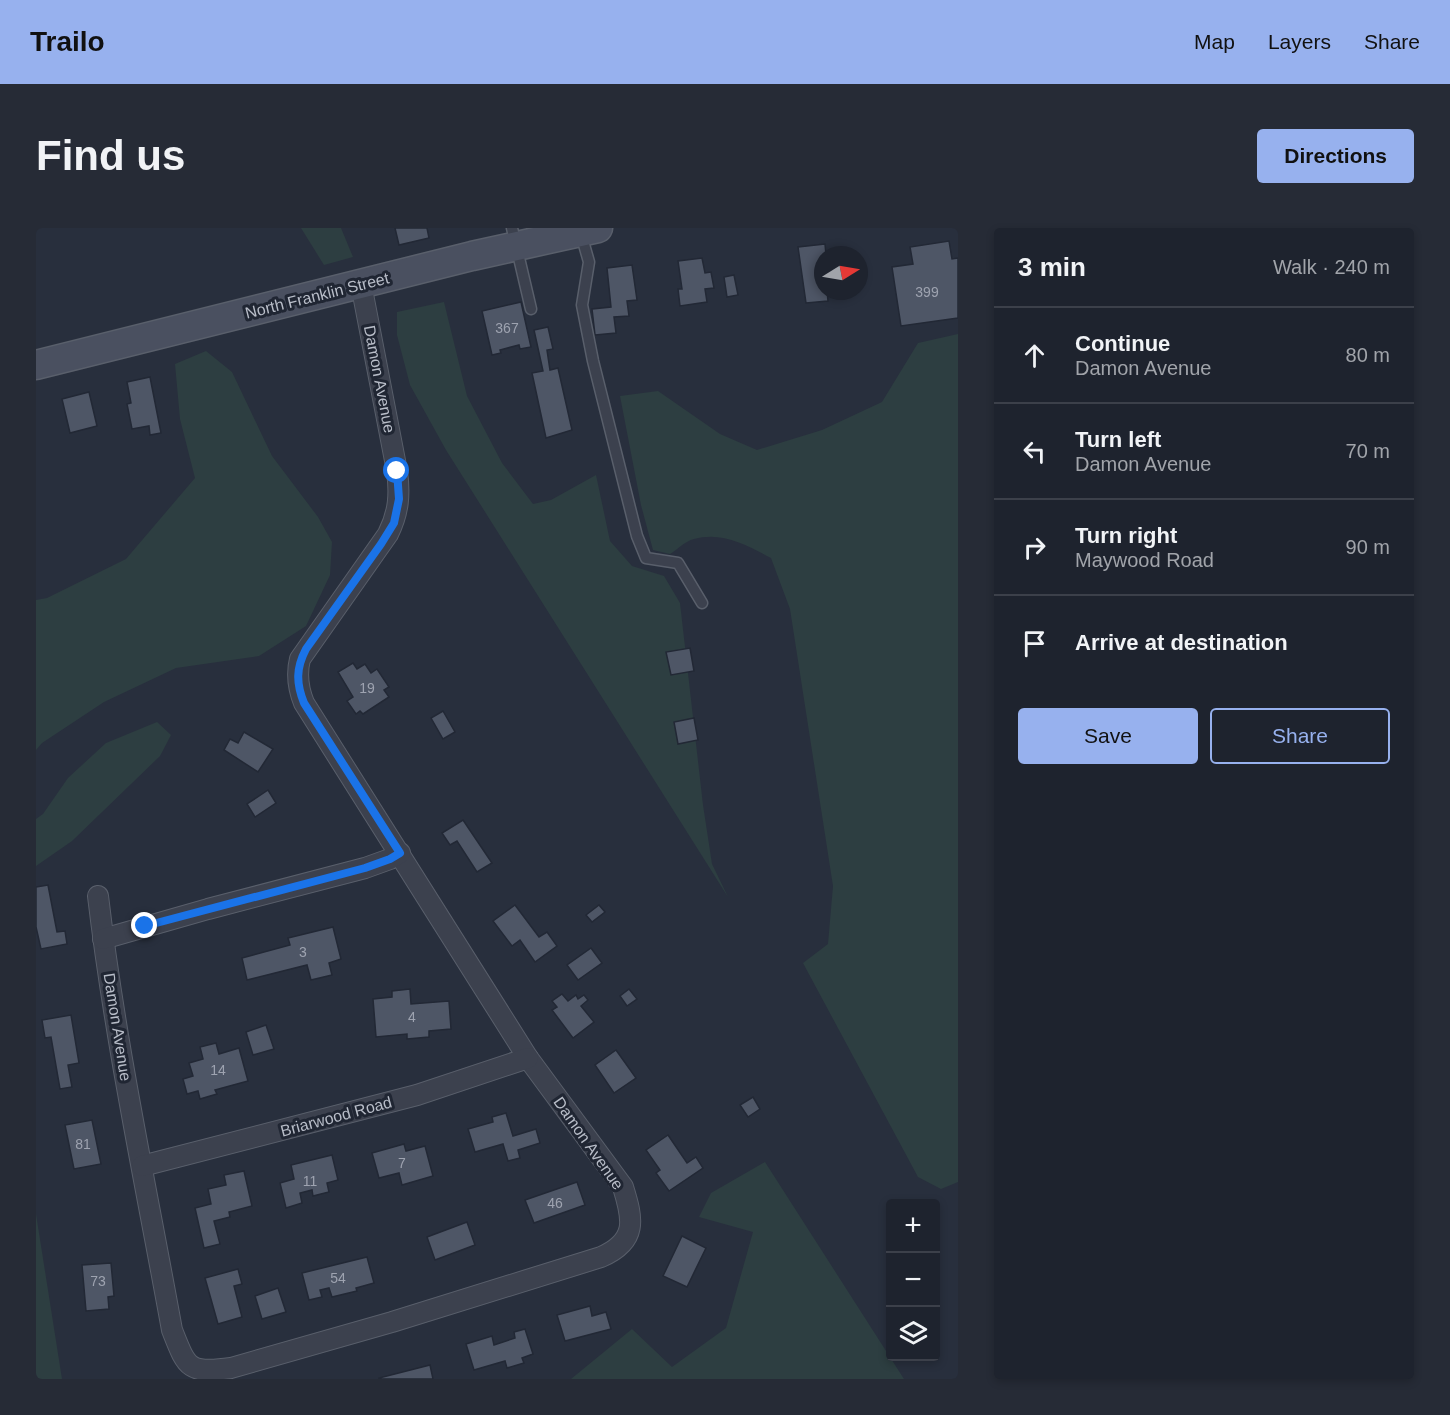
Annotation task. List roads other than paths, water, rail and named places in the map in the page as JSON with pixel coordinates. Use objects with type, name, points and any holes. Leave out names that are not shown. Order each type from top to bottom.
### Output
[{"type":"main road","name":"North Franklin Street","points":[[36,364],[361,284],[514,236],[589,230]]},
{"type":"street","name":"Damon Avenue","points":[[99,896],[104,939],[142,1166],[172,1330],[184,1361],[197,1370],[208,1372],[231,1368],[392,1322],[602,1257],[620,1245],[629,1234],[631,1211],[622,1187],[528,1058],[304,703],[297,679],[298,668],[306,649],[381,544],[394,523],[398,511],[397,471],[361,284]]},
{"type":"street","points":[[104,939],[365,868],[400,853]]},
{"type":"street","name":"Briarwood Road","points":[[142,1166],[417,1095],[528,1058]]},
{"type":"lane","points":[[589,230],[589,262],[582,305],[593,361],[637,536],[646,558],[678,563],[702,603]]},
{"type":"lane","points":[[514,236],[531,309]]}]
